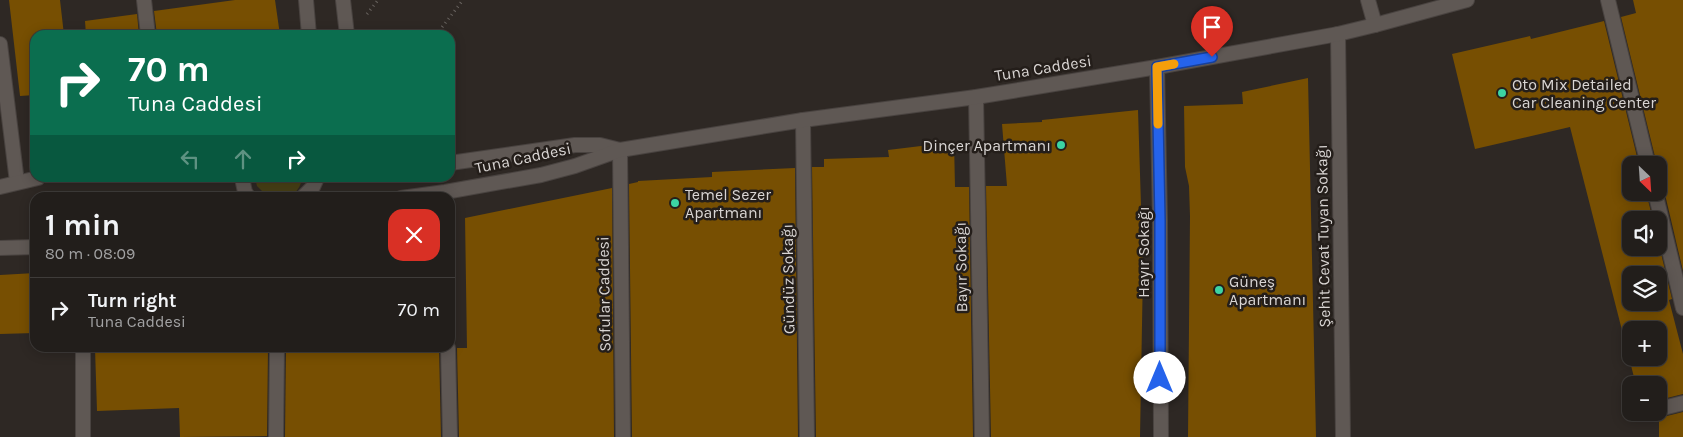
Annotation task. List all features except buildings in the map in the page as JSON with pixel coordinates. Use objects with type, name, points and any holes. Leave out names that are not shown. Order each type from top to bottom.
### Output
[{"type":"street","points":[[144,0],[147,30]]},
{"type":"street","points":[[306,0],[309,30]]},
{"type":"street","points":[[343,0],[346,30]]},
{"type":"street","points":[[1368,0],[1375,25]]},
{"type":"street","name":"Tuna Caddesi","points":[[455,193],[549,173],[620,150],[803,120],[976,97],[1157,67],[1338,34],[1467,0]]},
{"type":"street","points":[[1608,0],[1646,156]]},
{"type":"street","name":"Şehit Cevat Tuyan Sokağı","points":[[1338,34],[1343,437]]},
{"type":"street","points":[[0,44],[17,182]]},
{"type":"street","name":"Hayır Sokağı","points":[[1157,67],[1161,437]]},
{"type":"street","name":"Bayır Sokağı","points":[[976,97],[982,437]]},
{"type":"street","name":"Gündüz Sokağı","points":[[803,120],[807,437]]},
{"type":"street","name":"Tuna Caddesi","points":[[455,162],[575,145],[600,145],[620,150]]},
{"type":"street","name":"Sofular Caddesi","points":[[620,150],[623,437]]},
{"type":"street","points":[[0,186],[30,180]]},
{"type":"street","points":[[308,192],[315,182]]},
{"type":"street","points":[[1657,201],[1683,308]]},
{"type":"street","points":[[0,248],[30,247]]},
{"type":"street","points":[[83,352],[84,437]]},
{"type":"street","points":[[276,437],[277,352]]},
{"type":"street","points":[[448,352],[450,437]]},
{"type":"street","points":[[1667,407],[1683,403]]},
{"type":"path","points":[[363,18],[378,0]]},
{"type":"path","points":[[440,30],[463,0]]},
{"type":"shaded area","points":[[256,182],[301,182],[295,192],[263,192]]},
{"type":"slow traffic","points":[[1158,124],[1157,67],[1174,64]]},
{"type":"place","name":"Oto Mix Detailed Car Cleaning Center","points":[[1502,93]]},
{"type":"place","name":"Dinçer Apartmanı","points":[[1061,145]]},
{"type":"place","name":"Temel Sezer Apartmanı","points":[[675,203]]},
{"type":"place","name":"Güneş Apartmanı","points":[[1219,290]]},
{"type":"route","points":[[1160,378],[1160,221],[1157,67],[1212,57]]}]
